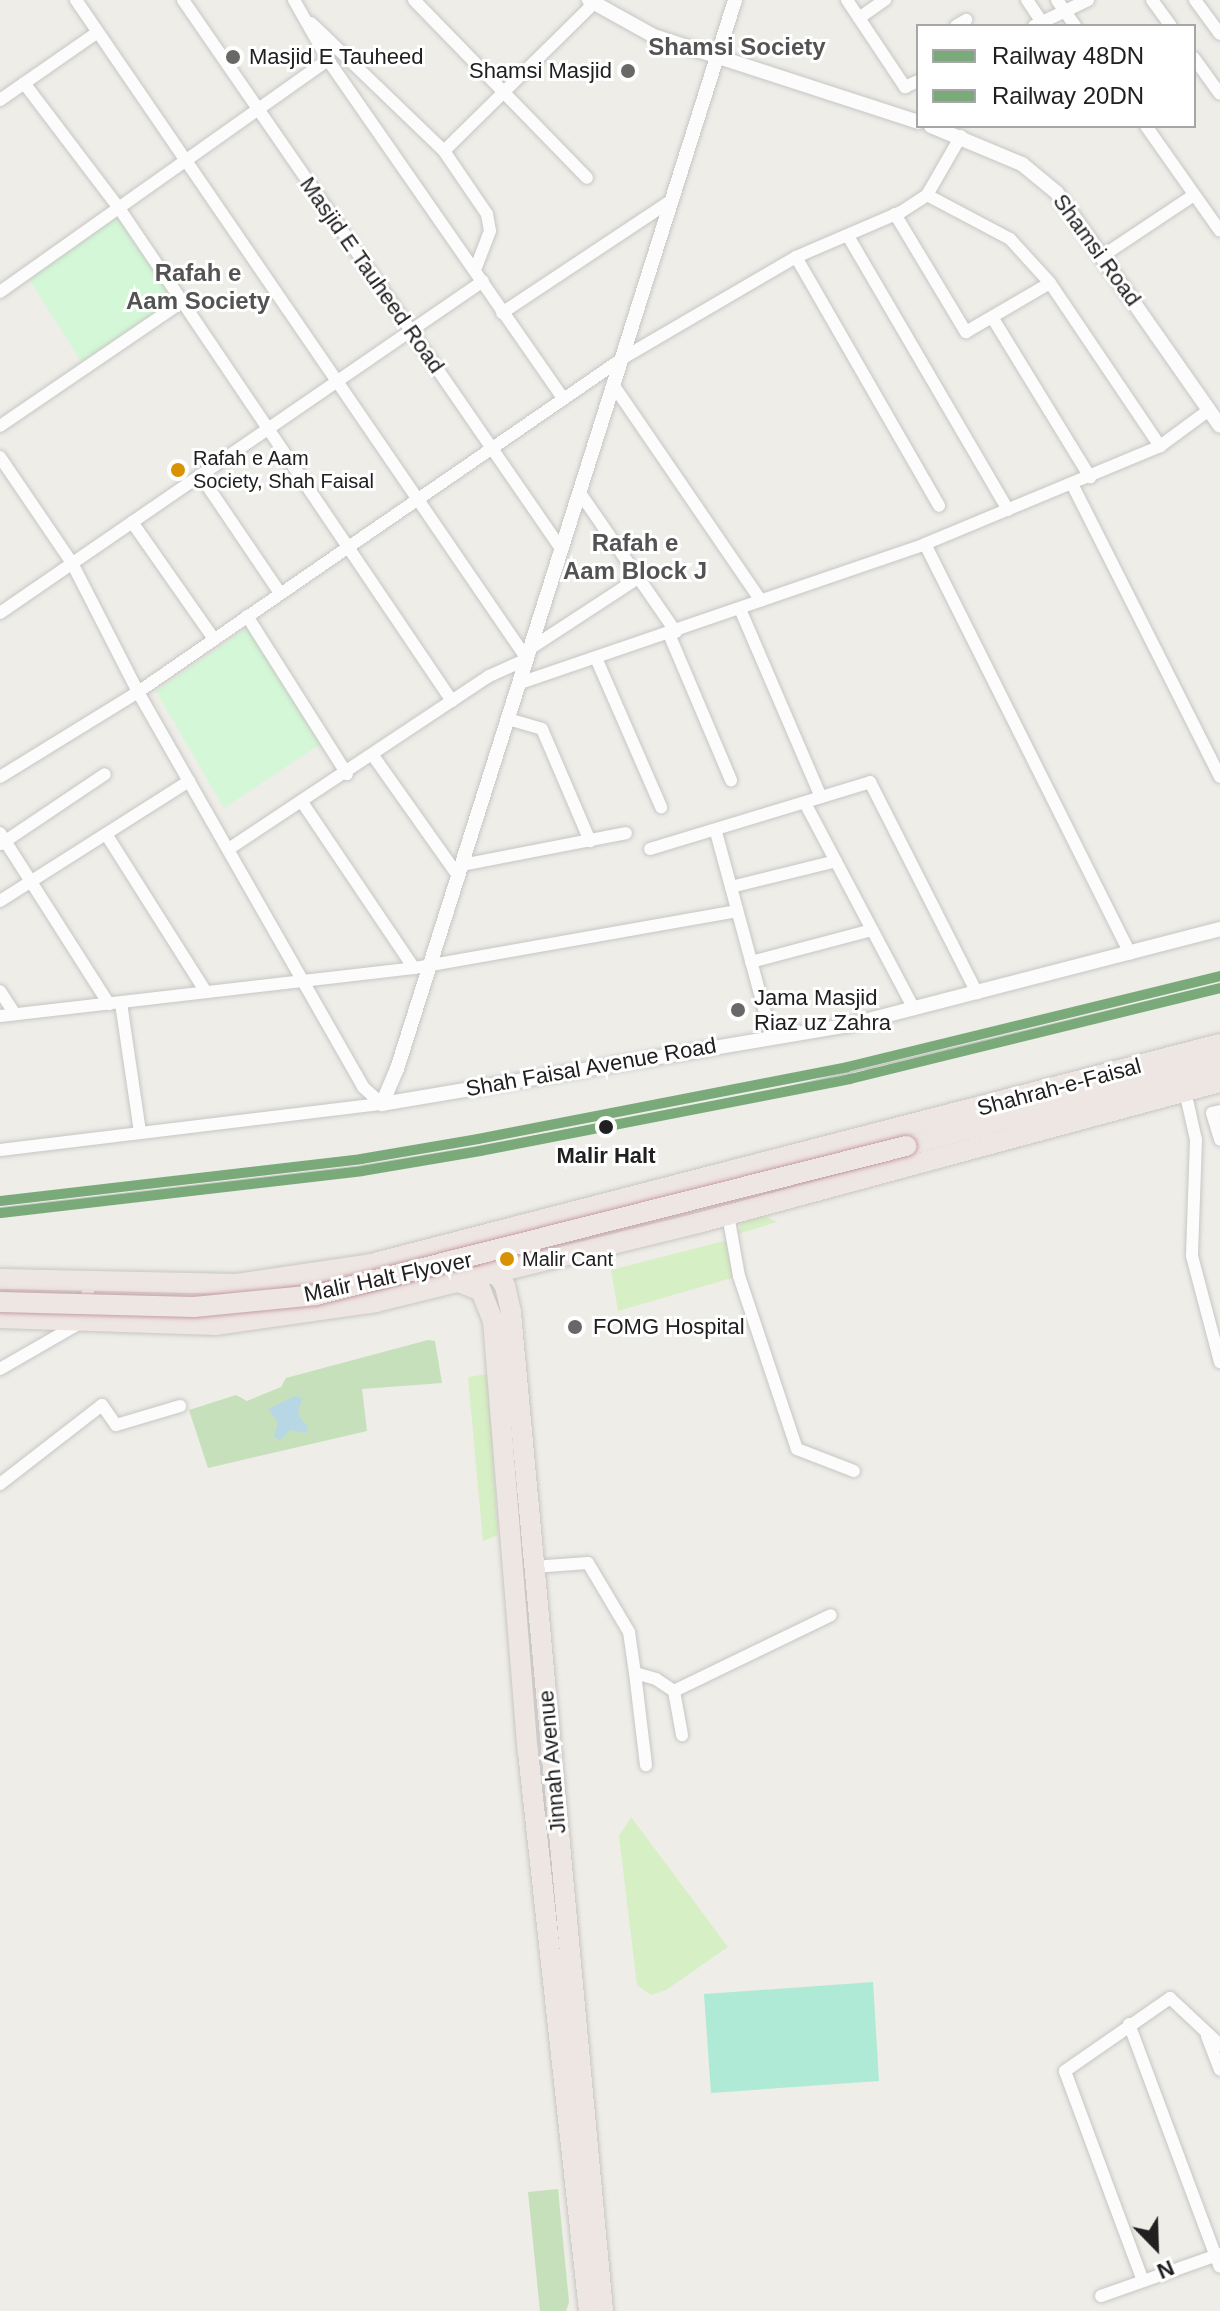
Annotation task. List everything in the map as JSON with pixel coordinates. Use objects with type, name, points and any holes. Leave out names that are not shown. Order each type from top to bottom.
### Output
[{"type":"highway","name":"Shahrah-e-Faisal","points":[[902,1138],[1220,1044]]},
{"type":"highway","name":"Shahrah-e-Faisal","points":[[902,1138],[1220,1062]]},
{"type":"highway","points":[[0,1318],[180,1326],[300,1316],[459,1282],[728,1215],[1220,1082]]},
{"type":"highway","name":"Malir Halt Flyover","points":[[0,1279],[187,1285],[274,1282],[449,1245],[569,1213],[902,1138]]},
{"type":"highway","name":"Malir Halt Flyover","points":[[0,1302],[194,1307],[316,1295],[902,1138]]},
{"type":"highway","points":[[569,1213],[566,1231],[576,1252]]},
{"type":"highway","points":[[449,1245],[498,1272]]},
{"type":"highway","name":"Jinnah Avenue","points":[[498,1272],[511,1313],[528,1575],[528,1752],[589,2311]]},
{"type":"highway","name":"Jinnah Avenue","points":[[459,1282],[481,1291],[492,1310],[528,1575],[603,2311]]},
{"type":"highway","points":[[180,1326],[168,1303],[187,1285]]},
{"type":"street","points":[[76,0],[529,654]]},
{"type":"street","name":"Masjid E Tauheed Road","points":[[183,0],[562,550]]},
{"type":"street","points":[[294,0],[328,60],[563,398]]},
{"type":"street","points":[[414,0],[587,178]]},
{"type":"street","points":[[0,457],[72,563],[138,692],[307,983],[363,1087],[382,1104],[461,871],[735,0]]},
{"type":"street","points":[[847,0],[905,87],[916,82]]},
{"type":"street","points":[[859,18],[885,0]]},
{"type":"street","points":[[1027,0],[1038,24],[1061,6],[1088,0]]},
{"type":"street","points":[[1152,0],[1170,24]]},
{"type":"street","points":[[1195,0],[1220,34]]},
{"type":"street","points":[[444,151],[505,94],[591,2],[654,36],[719,53],[916,121]]},
{"type":"street","points":[[1061,6],[1074,24]]},
{"type":"street","points":[[0,613],[411,331],[479,275],[491,223],[444,151],[302,14]]},
{"type":"street","points":[[0,100],[98,32]]},
{"type":"street","points":[[0,292],[328,60]]},
{"type":"street","points":[[1196,61],[1220,94]]},
{"type":"street","points":[[24,83],[119,208],[180,303],[350,546],[452,701]]},
{"type":"street","name":"Shamsi Road","points":[[937,128],[961,136],[1034,174],[1057,193],[1104,255],[1220,426]]},
{"type":"street","points":[[1147,128],[1220,231]]},
{"type":"street","points":[[0,777],[138,692],[623,358],[796,257],[895,214],[927,195],[961,136]]},
{"type":"street","points":[[927,195],[1010,239],[1050,283],[1160,446]]},
{"type":"street","points":[[1104,255],[1194,195]]},
{"type":"street","points":[[502,313],[672,200]]},
{"type":"street","points":[[1209,215],[1220,207]]},
{"type":"street","points":[[895,214],[966,332],[1050,283]]},
{"type":"street","points":[[848,236],[1008,510]]},
{"type":"street","points":[[796,257],[939,506]]},
{"type":"street","points":[[0,426],[180,303]]},
{"type":"street","points":[[992,317],[1090,477]]},
{"type":"street","points":[[614,386],[761,601]]},
{"type":"street","points":[[520,683],[925,544],[1160,446],[1209,410]]},
{"type":"street","points":[[200,475],[280,593]]},
{"type":"street","points":[[1072,484],[1220,777]]},
{"type":"street","points":[[580,493],[672,633],[731,780]]},
{"type":"street","points":[[132,522],[214,639]]},
{"type":"street","points":[[925,544],[1130,954]]},
{"type":"street","points":[[229,849],[374,757],[452,701],[529,654],[638,578]]},
{"type":"street","points":[[740,609],[821,797]]},
{"type":"street","points":[[247,616],[347,774]]},
{"type":"street","points":[[596,658],[661,807]]},
{"type":"street","points":[[508,719],[542,729],[590,841]]},
{"type":"street","points":[[374,757],[461,871]]},
{"type":"street","points":[[105,774],[2,839],[115,1003],[140,1132]]},
{"type":"street","points":[[0,901],[189,781]]},
{"type":"street","points":[[650,849],[716,832],[870,782],[977,993]]},
{"type":"street","points":[[302,802],[414,968]]},
{"type":"street","points":[[805,803],[914,1009]]},
{"type":"street","points":[[716,832],[771,1035]]},
{"type":"street","points":[[461,871],[626,833]]},
{"type":"street","points":[[106,834],[206,992]]},
{"type":"street","points":[[731,887],[836,861]]},
{"type":"street","points":[[0,1016],[307,983],[414,968],[737,911]]},
{"type":"street","name":"Shah Faisal Avenue Road","points":[[1,1149],[382,1104],[771,1035],[849,1025],[1220,929]]},
{"type":"street","points":[[751,962],[872,930]]},
{"type":"street","points":[[0,991],[15,1014]]},
{"type":"street","points":[[1185,1091],[1196,1140],[1192,1256],[1220,1362]]},
{"type":"street","points":[[1220,1111],[1212,1113],[1220,1140]]},
{"type":"street","points":[[728,1215],[739,1276],[797,1449],[854,1471]]},
{"type":"street","points":[[0,1369],[80,1323],[90,1283]]},
{"type":"street","points":[[0,1484],[102,1405],[116,1425],[180,1406]]},
{"type":"street","points":[[528,1575],[588,1563],[629,1632],[646,1765]]},
{"type":"street","points":[[674,1691],[831,1615]]},
{"type":"street","points":[[635,1673],[656,1679],[674,1691],[682,1735]]},
{"type":"street","points":[[1143,2281],[1065,2071],[1170,1998],[1220,2045]]},
{"type":"street","points":[[1101,2296],[1219,2259],[1129,2024]]},
{"type":"street","points":[[1205,2028],[1220,2070]]},
{"type":"green space","points":[[115,212],[176,303],[82,363],[27,276]]},
{"type":"green space","points":[[253,624],[322,743],[224,808],[156,691]]},
{"type":"green space","points":[[760,1214],[777,1222],[738,1234],[742,1219]]},
{"type":"green space","points":[[728,1240],[735,1277],[618,1311],[611,1270]]},
{"type":"green space","points":[[428,1340],[435,1341],[442,1383],[362,1389],[367,1431],[208,1468],[189,1410],[236,1395],[247,1401],[281,1387],[286,1378]]},
{"type":"green space","points":[[488,1374],[498,1535],[483,1541],[468,1377]]},
{"type":"green space","points":[[631,1817],[728,1947],[666,1990],[651,1995],[637,1985],[619,1836]]},
{"type":"green space","points":[[873,1982],[879,2081],[711,2093],[704,1994]]},
{"type":"green space","points":[[558,2189],[569,2302],[566,2311],[540,2311],[528,2192]]},
{"type":"water","points":[[295,1396],[302,1398],[298,1415],[308,1427],[306,1433],[291,1430],[280,1440],[274,1437],[278,1422],[268,1409]]},
{"type":"railway","points":[[0,1210],[361,1168],[477,1149],[760,1096],[1220,986]]},
{"type":"rail line","name":"48DN","points":[[0,1201],[361,1159],[478,1139],[847,1067],[1220,976]]},
{"type":"rail line","name":"20DN","points":[[1,1213],[362,1171],[480,1151],[850,1079],[1220,988]]},
{"type":"place","name":"Masjid E Tauheed","points":[[233,57]]},
{"type":"place","name":"Shamsi Masjid","points":[[628,71]]},
{"type":"place","name":"Rafah e Aam Society, Shah Faisal","points":[[178,470]]},
{"type":"place","name":"Jama Masjid Riaz uz Zahra","points":[[738,1010]]},
{"type":"place","name":"Malir Halt","points":[[606,1127]]},
{"type":"place","name":"Malir Cant","points":[[507,1259]]},
{"type":"place","name":"FOMG Hospital","points":[[575,1327]]},
{"type":"district","name":"Shamsi Society","points":[[737,47]]},
{"type":"district","name":"Rafah e Aam Society","points":[[198,287]]},
{"type":"district","name":"Rafah e Aam Block J","points":[[635,557]]}]
